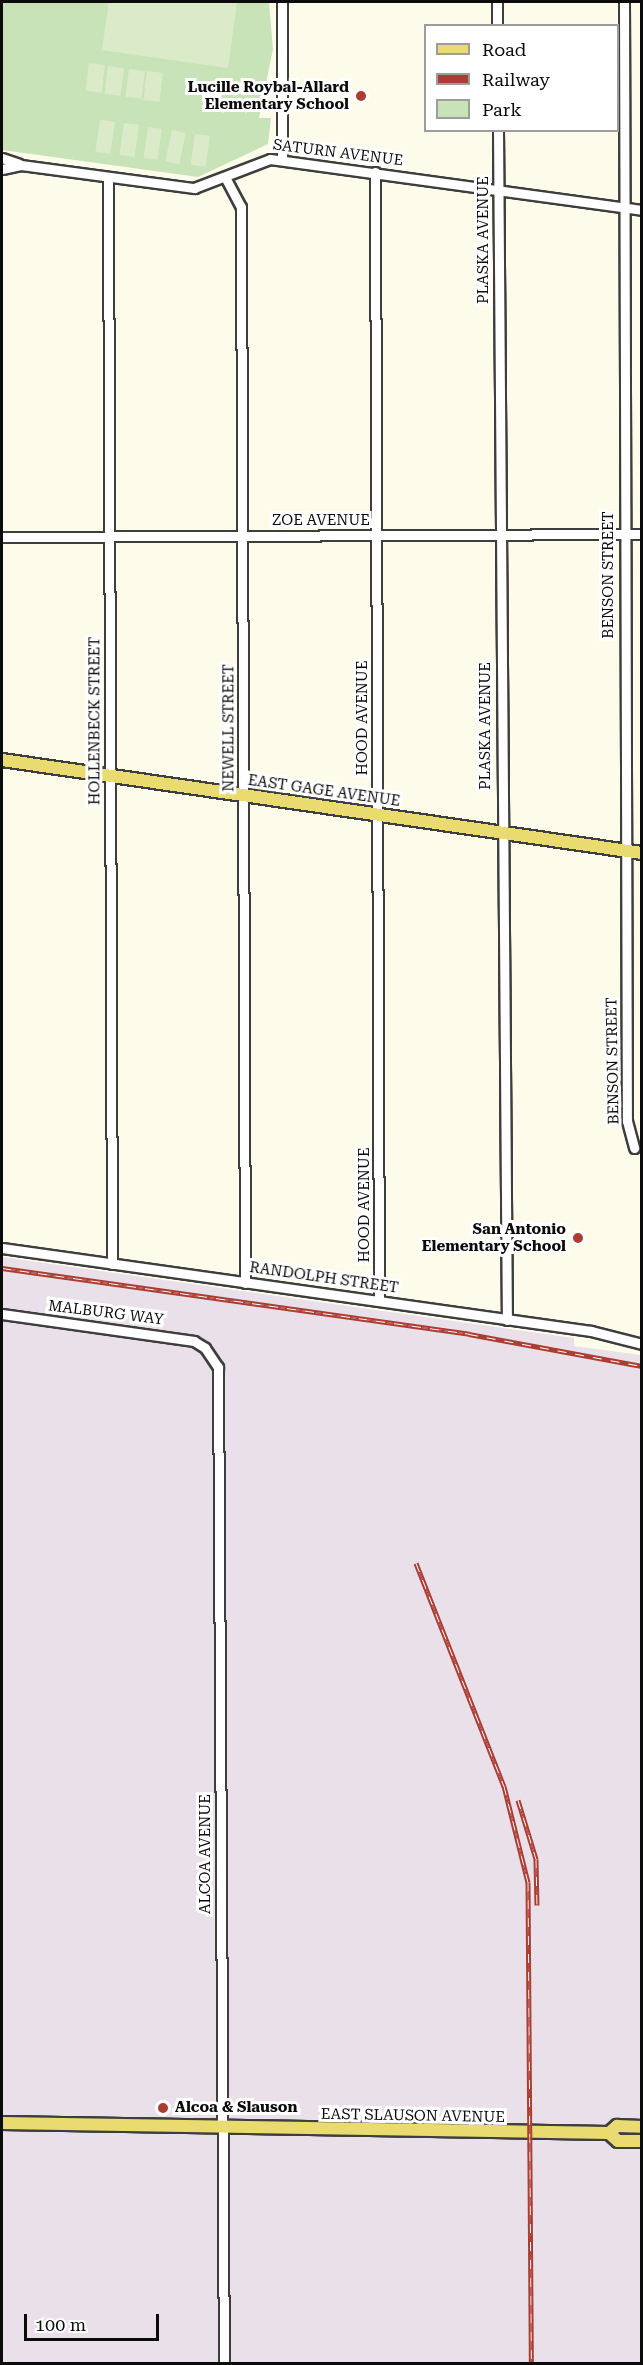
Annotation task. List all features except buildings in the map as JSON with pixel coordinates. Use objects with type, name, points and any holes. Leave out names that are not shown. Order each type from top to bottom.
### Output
[{"type":"main road","name":"EAST GAGE AVENUE","points":[[2,760],[642,853]]},
{"type":"main road","name":"EAST SLAUSON AVENUE","points":[[2,2123],[609,2133],[618,2141],[642,2141]]},
{"type":"main road","name":"EAST SLAUSON AVENUE","points":[[609,2133],[617,2126],[642,2127]]},
{"type":"street","points":[[282,2],[282,159]]},
{"type":"street","points":[[497,2],[497,24]]},
{"type":"street","name":"BENSON STREET","points":[[624,2],[627,1121],[634,1148]]},
{"type":"street","name":"PLASKA AVENUE","points":[[498,132],[501,832],[507,1320]]},
{"type":"street","points":[[2,158],[21,165]]},
{"type":"street","name":"SATURN AVENUE","points":[[2,170],[21,165],[194,188],[225,177],[247,164],[282,159],[642,210]]},
{"type":"street","name":"HOOD AVENUE","points":[[375,172],[379,1301]]},
{"type":"street","name":"NEWELL STREET","points":[[225,177],[241,207],[245,1283]]},
{"type":"street","name":"HOLLENBECK STREET","points":[[108,178],[112,1264]]},
{"type":"street","name":"ZOE AVENUE","points":[[2,537],[642,534]]},
{"type":"street","name":"RANDOLPH STREET","points":[[2,1248],[507,1320],[642,1344]]},
{"type":"street","name":"MALBURG WAY","points":[[2,1314],[175,1337],[205,1348]]},
{"type":"street","name":"ALCOA AVENUE","points":[[205,1348],[218,1371],[224,2364]]},
{"type":"shaded area","points":[[2,1257],[574,1338],[574,1346],[641,1355],[641,2363],[2,2364]]},
{"type":"green space","points":[[2,2],[269,2],[273,49],[259,118],[271,118],[268,144],[198,177],[2,150]]},
{"type":"green space","points":[[109,2],[237,2],[228,68],[102,50]]},
{"type":"green space","points":[[89,63],[105,65],[101,93],[86,91]]},
{"type":"green space","points":[[108,66],[124,68],[120,96],[105,94]]},
{"type":"green space","points":[[129,69],[145,71],[141,99],[126,97]]},
{"type":"green space","points":[[147,71],[163,73],[159,102],[143,100]]},
{"type":"green space","points":[[100,120],[115,122],[110,154],[96,152]]},
{"type":"green space","points":[[124,123],[139,125],[134,157],[120,155]]},
{"type":"green space","points":[[148,127],[162,129],[158,160],[144,158]]},
{"type":"green space","points":[[172,130],[186,133],[179,164],[165,161]]},
{"type":"green space","points":[[195,134],[210,136],[206,167],[191,165]]},
{"type":"railway","points":[[2,1268],[469,1334],[642,1366]]},
{"type":"railway","points":[[416,1563],[504,1786],[528,1882],[531,2364]]},
{"type":"railway","points":[[518,1800],[536,1859],[537,1905]]},
{"type":"place","name":"Lucille Roybal-Allard Elementary School","points":[[361,96]]},
{"type":"place","name":"San Antonio Elementary School","points":[[578,1238]]},
{"type":"place","name":"Alcoa & Slauson","points":[[163,2108]]}]
